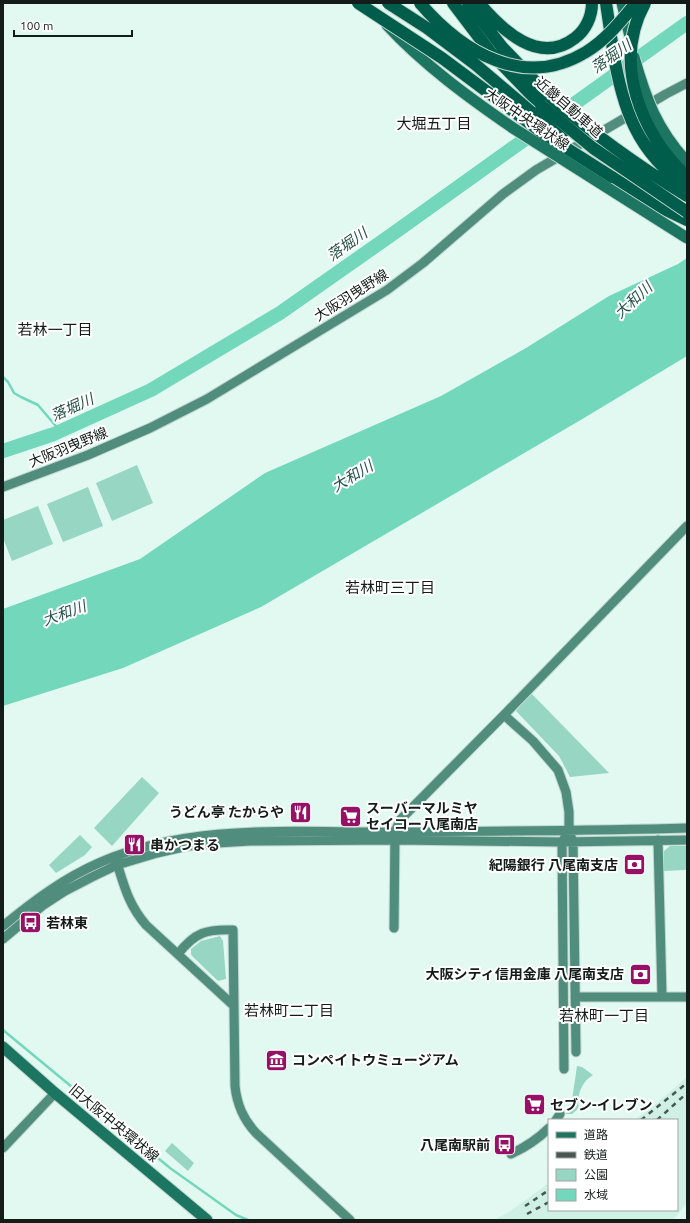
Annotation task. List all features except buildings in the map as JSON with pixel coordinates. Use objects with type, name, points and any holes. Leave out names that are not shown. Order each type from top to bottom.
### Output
[{"type":"highway","points":[[358,3],[442,58],[544,134],[662,208],[687,220]]},
{"type":"highway","points":[[388,3],[426,28],[476,65],[560,136],[612,177]]},
{"type":"highway","points":[[420,3],[444,28],[476,52],[504,63],[529,68],[565,62],[587,52],[605,38],[637,3]]},
{"type":"highway","name":"近畿自動車道","points":[[453,3],[491,53],[541,105],[593,148],[687,212]]},
{"type":"highway","name":"近畿自動車道","points":[[468,3],[502,47],[549,96],[623,155],[687,196]]},
{"type":"highway","points":[[479,3],[495,21],[512,35],[530,46],[544,48],[564,45],[578,37],[588,23],[592,3]]},
{"type":"highway","points":[[606,3],[622,96],[635,129],[647,149],[657,161],[668,173],[687,186]]},
{"type":"highway","points":[[645,3],[635,25],[631,47],[631,71],[635,94],[643,115],[654,135],[669,157],[687,177]]},
{"type":"main road","name":"大阪中央環状線","points":[[368,3],[397,36],[435,71],[466,96],[513,128],[687,238]]},
{"type":"main road","points":[[622,3],[634,57],[645,95],[653,113],[671,143],[687,162]]},
{"type":"main road","name":"旧大阪中央環状線","points":[[3,1047],[55,1093],[207,1220]]},
{"type":"street","points":[[634,57],[637,3]]},
{"type":"street","name":"大阪羽曳野線","points":[[3,487],[88,455],[156,425],[207,399],[388,290],[423,263],[503,194],[536,170],[687,83]]},
{"type":"street","points":[[394,928],[395,836],[400,820],[687,526]]},
{"type":"street","points":[[504,715],[533,742],[558,770],[566,792],[569,812],[569,831],[573,842],[576,1052]]},
{"type":"street","points":[[395,836],[479,830],[569,831],[687,828]]},
{"type":"street","points":[[564,1069],[562,842],[569,831]]},
{"type":"street","points":[[3,926],[47,892],[77,874],[168,841],[200,836],[231,833],[395,836],[562,842],[687,840]]},
{"type":"street","points":[[658,840],[662,996]]},
{"type":"street","points":[[3,939],[26,918],[65,891],[92,877],[116,861]]},
{"type":"street","points":[[116,861],[128,898],[137,914],[146,925],[234,1006]]},
{"type":"street","points":[[178,954],[195,936],[206,931],[233,930],[235,1086],[236,1097],[244,1117],[256,1133],[350,1220]]},
{"type":"street","points":[[575,998],[662,996],[687,997]]},
{"type":"street","points":[[3,1148],[55,1093]]},
{"type":"street","points":[[511,1154],[526,1148],[548,1129]]},
{"type":"shaded area","points":[[687,1077],[687,1203],[673,1220],[494,1220],[509,1212],[548,1184],[548,1211],[678,1211],[678,1119],[635,1119],[650,1109]]},
{"type":"green space","points":[[137,465],[153,503],[112,521],[96,483]]},
{"type":"green space","points":[[88,487],[103,526],[63,542],[47,504]]},
{"type":"green space","points":[[38,506],[53,544],[12,561],[3,538],[3,520]]},
{"type":"green space","points":[[531,693],[609,773],[570,777],[559,756],[516,711]]},
{"type":"green space","points":[[142,777],[159,793],[112,846],[94,828]]},
{"type":"green space","points":[[80,835],[92,847],[85,855],[56,873],[49,865]]},
{"type":"green space","points":[[670,846],[687,846],[687,869],[664,871],[664,851]]},
{"type":"green space","points":[[220,936],[223,941],[226,979],[218,981],[191,955],[191,949],[201,941]]},
{"type":"green space","points":[[577,1066],[582,1067],[593,1075],[586,1081],[581,1089],[578,1099],[579,1108],[572,1114],[566,1114],[572,1100]]},
{"type":"green space","points":[[172,1143],[194,1163],[188,1171],[165,1151]]},
{"type":"water","name":"大和川","points":[[687,258],[687,356],[261,607],[123,668],[3,706],[3,609],[140,559],[265,473],[441,396],[526,348],[609,296],[678,264]]},
{"type":"waterway","name":"落堀川","points":[[3,451],[54,434],[151,390],[280,313],[687,23]]},
{"type":"waterway","points":[[3,377],[8,382],[14,393],[38,405],[60,431]]},
{"type":"waterway","points":[[3,1030],[170,1168],[236,1215],[248,1220]]},
{"type":"railway","points":[[642,1119],[687,1083]]},
{"type":"railway","points":[[658,1119],[687,1093]]},
{"type":"railway","points":[[525,1206],[548,1191]]},
{"type":"railway","points":[[527,1214],[548,1203]]},
{"type":"place","name":"うどん亭 たからや","points":[[300,812]]},
{"type":"place","name":"スーバーマルミヤ セイコー八尾南店","points":[[350,816]]},
{"type":"place","name":"串かつまる","points":[[135,845]]},
{"type":"place","name":"紀陽銀行 八尾南支店","points":[[634,865]]},
{"type":"place","name":"若林東","points":[[31,923]]},
{"type":"place","name":"大阪シティ信用金庫 八尾南支店","points":[[640,974]]},
{"type":"place","name":"コンペイトウミュージアム","points":[[277,1060]]},
{"type":"place","name":"セブン-イレブン","points":[[535,1105]]},
{"type":"place","name":"八尾南駅前","points":[[505,1145]]},
{"type":"district","name":"大堀五丁目","points":[[434,123]]},
{"type":"district","name":"若林一丁目","points":[[55,329]]},
{"type":"district","name":"若林町三丁目","points":[[390,587]]},
{"type":"district","name":"若林町二丁目","points":[[289,1010]]},
{"type":"district","name":"若林町一丁目","points":[[604,1015]]}]
